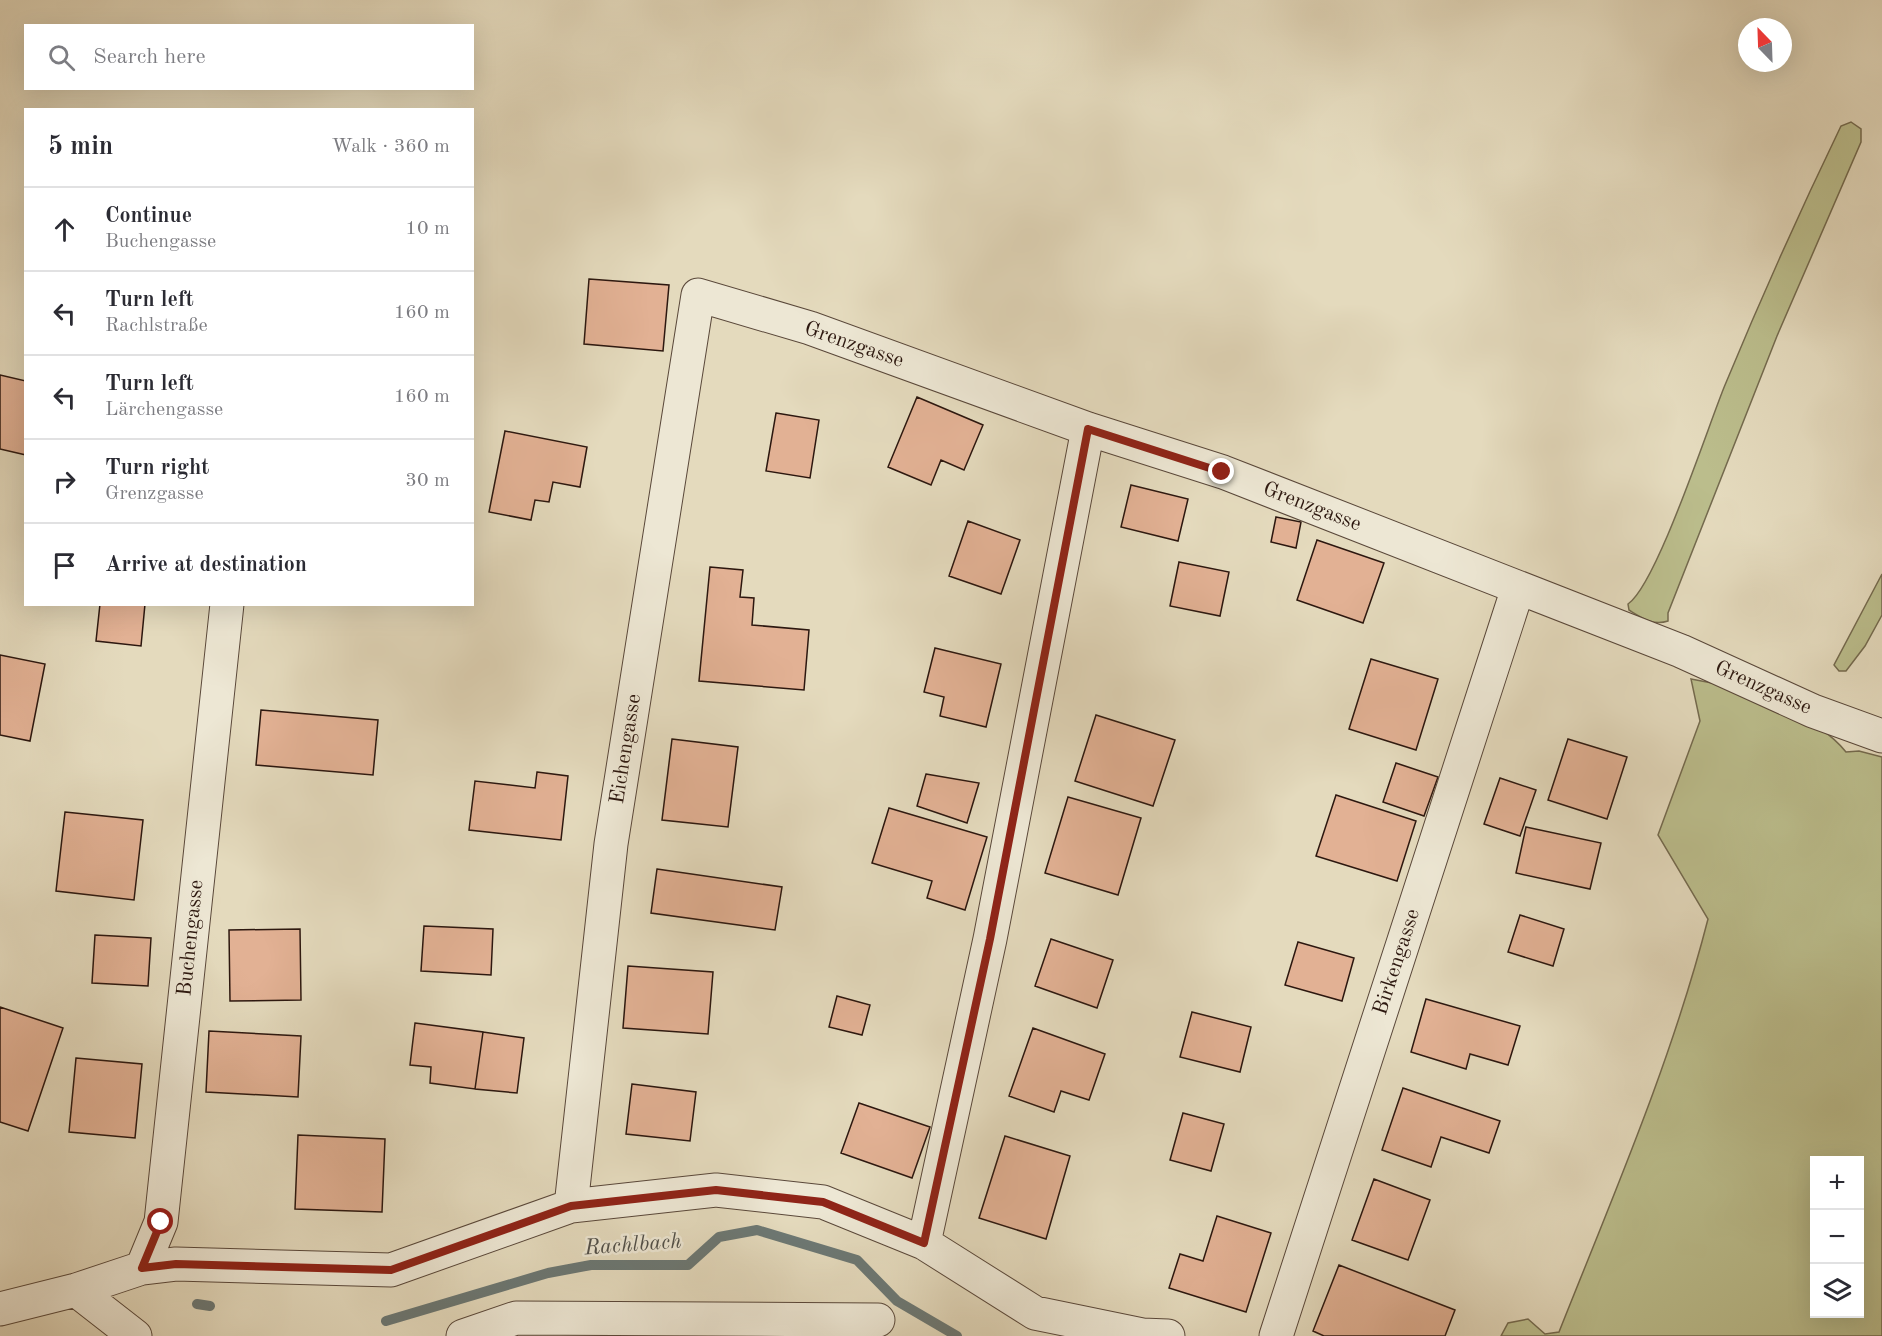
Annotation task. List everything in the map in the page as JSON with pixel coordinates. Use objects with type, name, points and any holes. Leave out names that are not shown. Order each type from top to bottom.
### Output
[{"type":"street","name":"Grenzgasse","points":[[698,295],[810,328],[1088,429],[1222,472],[1681,651],[1813,711],[1882,736]]},
{"type":"street","name":"Eichengasse","points":[[571,1206],[611,844],[698,295]]},
{"type":"street","points":[[924,1243],[990,939],[1088,429]]},
{"type":"street","name":"Birkengasse","points":[[1276,1336],[1518,588]]},
{"type":"street","name":"Buchengasse","points":[[142,1268],[161,1222],[227,606]]},
{"type":"street","points":[[0,1309],[76,1290],[142,1268],[176,1264],[391,1270],[571,1206],[716,1190],[823,1202],[924,1243],[1035,1313],[1142,1335],[1168,1336]]},
{"type":"street","points":[[76,1290],[135,1336]]},
{"type":"street","points":[[463,1336],[516,1318],[878,1320]]},
{"type":"green space","points":[[1851,122],[1861,129],[1861,142],[1777,336],[1668,613],[1668,621],[1657,623],[1638,616],[1629,610],[1628,604],[1640,591],[1667,537],[1725,385],[1811,190],[1841,126]]},
{"type":"green space","points":[[1882,574],[1882,615],[1865,646],[1846,671],[1839,671],[1834,665]]},
{"type":"green space","points":[[1691,679],[1731,688],[1775,704],[1816,726],[1846,752],[1859,751],[1882,757],[1882,1336],[1501,1336],[1508,1323],[1528,1319],[1545,1334],[1559,1332],[1640,1127],[1677,1024],[1708,919],[1658,835],[1700,721]]},
{"type":"building","points":[[589,279],[669,285],[663,351],[584,344]]},
{"type":"building","points":[[0,375],[24,381],[24,455],[0,449]]},
{"type":"building","points":[[917,397],[983,425],[964,470],[941,460],[931,485],[888,467]]},
{"type":"building","points":[[776,413],[819,420],[810,478],[766,471]]},
{"type":"building","points":[[505,431],[587,447],[580,487],[553,482],[549,502],[535,500],[531,520],[489,512]]},
{"type":"building","points":[[1131,485],[1188,499],[1178,541],[1121,527]]},
{"type":"building","points":[[1276,517],[1301,522],[1296,548],[1271,542]]},
{"type":"building","points":[[968,521],[1020,540],[1001,594],[949,576]]},
{"type":"building","points":[[1317,540],[1384,563],[1363,623],[1297,600]]},
{"type":"building","points":[[1179,562],[1229,572],[1220,616],[1170,606]]},
{"type":"building","points":[[710,567],[743,570],[740,597],[754,598],[752,625],[809,630],[804,690],[699,681]]},
{"type":"building","points":[[100,606],[145,606],[141,646],[96,641]]},
{"type":"building","points":[[935,648],[1001,664],[986,727],[940,716],[944,697],[924,692]]},
{"type":"building","points":[[0,655],[45,664],[30,741],[0,735]]},
{"type":"building","points":[[1371,659],[1438,679],[1416,750],[1349,729]]},
{"type":"building","points":[[261,710],[378,720],[373,775],[256,765]]},
{"type":"building","points":[[1096,715],[1175,740],[1153,806],[1075,781]]},
{"type":"building","points":[[672,739],[738,747],[728,827],[662,820]]},
{"type":"building","points":[[1568,739],[1627,757],[1607,819],[1548,800]]},
{"type":"building","points":[[1396,763],[1438,777],[1424,816],[1383,802]]},
{"type":"building","points":[[537,772],[568,776],[561,840],[469,830],[475,781],[535,788]]},
{"type":"building","points":[[926,774],[979,783],[967,823],[917,806]]},
{"type":"building","points":[[1500,778],[1536,790],[1520,836],[1484,824]]},
{"type":"building","points":[[1336,795],[1416,821],[1397,881],[1316,856]]},
{"type":"building","points":[[1068,797],[1141,818],[1118,895],[1045,873]]},
{"type":"building","points":[[889,808],[987,837],[965,910],[927,898],[932,881],[872,863]]},
{"type":"building","points":[[65,812],[143,820],[134,900],[56,891]]},
{"type":"building","points":[[1526,827],[1601,843],[1590,889],[1516,873]]},
{"type":"building","points":[[657,869],[782,887],[775,930],[651,913]]},
{"type":"building","points":[[1520,915],[1564,929],[1553,966],[1508,952]]},
{"type":"building","points":[[424,926],[493,929],[491,975],[421,971]]},
{"type":"building","points":[[300,929],[301,1000],[230,1001],[229,930]]},
{"type":"building","points":[[95,935],[151,938],[148,986],[92,983]]},
{"type":"building","points":[[1051,939],[1113,960],[1097,1008],[1035,986]]},
{"type":"building","points":[[1298,942],[1354,958],[1342,1001],[1285,985]]},
{"type":"building","points":[[628,966],[713,972],[708,1034],[623,1028]]},
{"type":"building","points":[[837,996],[870,1005],[862,1035],[829,1027]]},
{"type":"building","points":[[1426,999],[1520,1026],[1508,1065],[1470,1054],[1466,1069],[1411,1052]]},
{"type":"building","points":[[0,1007],[63,1028],[28,1131],[0,1122]]},
{"type":"building","points":[[1192,1012],[1251,1027],[1240,1072],[1180,1057]]},
{"type":"building","points":[[415,1023],[483,1032],[475,1089],[430,1083],[431,1067],[410,1065]]},
{"type":"building","points":[[1033,1028],[1105,1054],[1089,1100],[1061,1091],[1054,1112],[1009,1096]]},
{"type":"building","points":[[209,1031],[301,1036],[298,1097],[206,1092]]},
{"type":"building","points":[[483,1032],[524,1038],[517,1093],[475,1089]]},
{"type":"building","points":[[76,1058],[142,1064],[135,1138],[69,1132]]},
{"type":"building","points":[[632,1084],[696,1092],[690,1141],[626,1134]]},
{"type":"building","points":[[1403,1088],[1500,1121],[1489,1153],[1441,1137],[1431,1167],[1382,1150]]},
{"type":"building","points":[[859,1103],[930,1127],[912,1178],[841,1153]]},
{"type":"building","points":[[1183,1113],[1224,1124],[1211,1171],[1170,1160]]},
{"type":"building","points":[[298,1135],[385,1139],[382,1212],[295,1209]]},
{"type":"building","points":[[1005,1136],[1070,1156],[1046,1239],[979,1218]]},
{"type":"building","points":[[1374,1179],[1430,1200],[1408,1260],[1352,1240]]},
{"type":"building","points":[[1217,1216],[1271,1233],[1246,1312],[1169,1288],[1180,1254],[1203,1261]]},
{"type":"building","points":[[1339,1265],[1455,1310],[1445,1336],[1324,1336],[1313,1331]]},
{"type":"waterway","name":"Rachlbach","points":[[386,1321],[548,1273],[591,1265],[688,1265],[719,1237],[757,1230],[857,1260],[897,1301],[957,1336]]},
{"type":"waterway","name":"Rachlbach","points":[[197,1304],[210,1306]]},
{"type":"route","points":[[161,1222],[142,1268],[176,1264],[391,1270],[571,1206],[716,1190],[823,1202],[892,1228],[924,1243],[990,939],[1088,429],[1222,472]]}]
